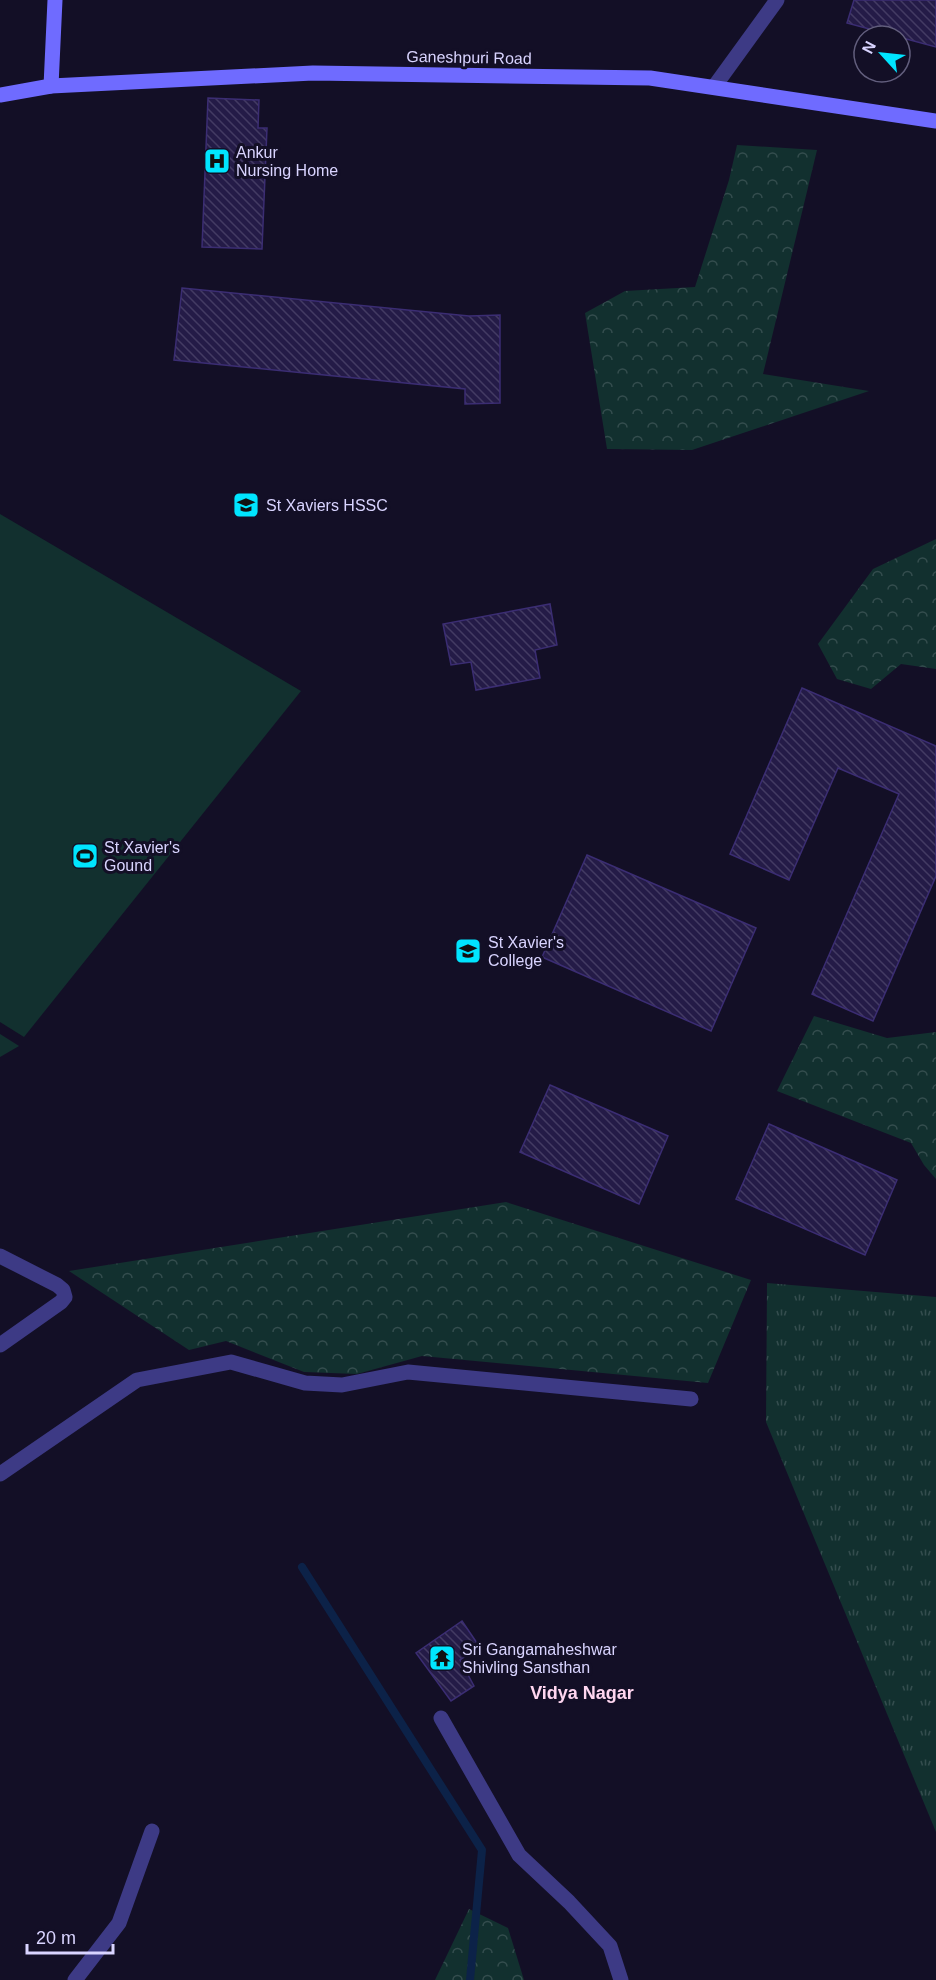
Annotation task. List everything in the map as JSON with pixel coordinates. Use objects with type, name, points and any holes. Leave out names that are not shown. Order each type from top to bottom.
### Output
[{"type":"street","points":[[51,86],[55,0]]},
{"type":"street","points":[[714,87],[777,0]]},
{"type":"street","name":"Ganeshpuri Road","points":[[0,95],[51,86],[313,73],[650,78],[936,121]]},
{"type":"street","points":[[0,1256],[57,1285],[63,1290],[64,1297],[0,1345]]},
{"type":"street","points":[[0,1474],[138,1380],[231,1362],[304,1383],[342,1385],[408,1372],[691,1399]]},
{"type":"street","points":[[441,1718],[519,1855],[569,1902],[610,1946],[621,1980]]},
{"type":"street","points":[[75,1980],[119,1923],[153,1831]]},
{"type":"green space","points":[[737,145],[817,150],[763,374],[869,391],[692,450],[607,449],[585,313],[625,291],[695,287],[729,180]]},
{"type":"green space","name":"St Xavier's Gound","points":[[0,514],[301,691],[24,1037],[0,1022]]},
{"type":"green space","points":[[936,539],[936,669],[901,664],[871,689],[837,679],[818,644],[873,569]]},
{"type":"green space","points":[[814,1016],[887,1038],[936,1032],[936,1179],[924,1165],[911,1143],[777,1091]]},
{"type":"green space","points":[[0,1034],[19,1046],[0,1057]]},
{"type":"green space","points":[[506,1202],[751,1280],[708,1383],[422,1356],[357,1374],[304,1372],[226,1341],[189,1350],[69,1271]]},
{"type":"green space","points":[[767,1283],[936,1297],[936,1832],[766,1422]]},
{"type":"green space","points":[[469,1909],[508,1928],[524,1980],[435,1980]]},
{"type":"building","points":[[854,0],[936,0],[936,47],[912,41],[912,24],[847,23]]},
{"type":"building","points":[[208,98],[259,100],[258,128],[267,128],[262,249],[202,247]]},
{"type":"building","points":[[182,288],[469,316],[500,315],[500,403],[465,404],[465,389],[174,360]]},
{"type":"building","points":[[550,604],[557,645],[535,650],[540,678],[476,690],[471,662],[451,665],[443,624]]},
{"type":"building","points":[[802,688],[936,746],[936,876],[873,1021],[812,994],[899,794],[838,768],[789,880],[730,854]]},
{"type":"building","points":[[587,855],[756,928],[711,1031],[542,957]]},
{"type":"building","points":[[550,1085],[668,1136],[639,1204],[520,1152]]},
{"type":"building","points":[[769,1124],[897,1180],[865,1255],[736,1199]]},
{"type":"building","name":"Sri Gangamaheshwar Shivling Sansthan","points":[[462,1621],[477,1643],[469,1654],[460,1660],[474,1686],[451,1701],[416,1653]]},
{"type":"waterway","points":[[302,1567],[482,1850],[470,1980]]},
{"type":"place","name":"Ankur Nursing Home","points":[[217,161]]},
{"type":"place","name":"St Xaviers HSSC","points":[[246,505]]},
{"type":"place","name":"St Xavier's Gound","points":[[85,856]]},
{"type":"place","name":"St Xavier's College","points":[[468,951]]},
{"type":"place","name":"Sri Gangamaheshwar Shivling Sansthan","points":[[442,1658]]},
{"type":"district","name":"Vidya Nagar","points":[[582,1693]]}]
